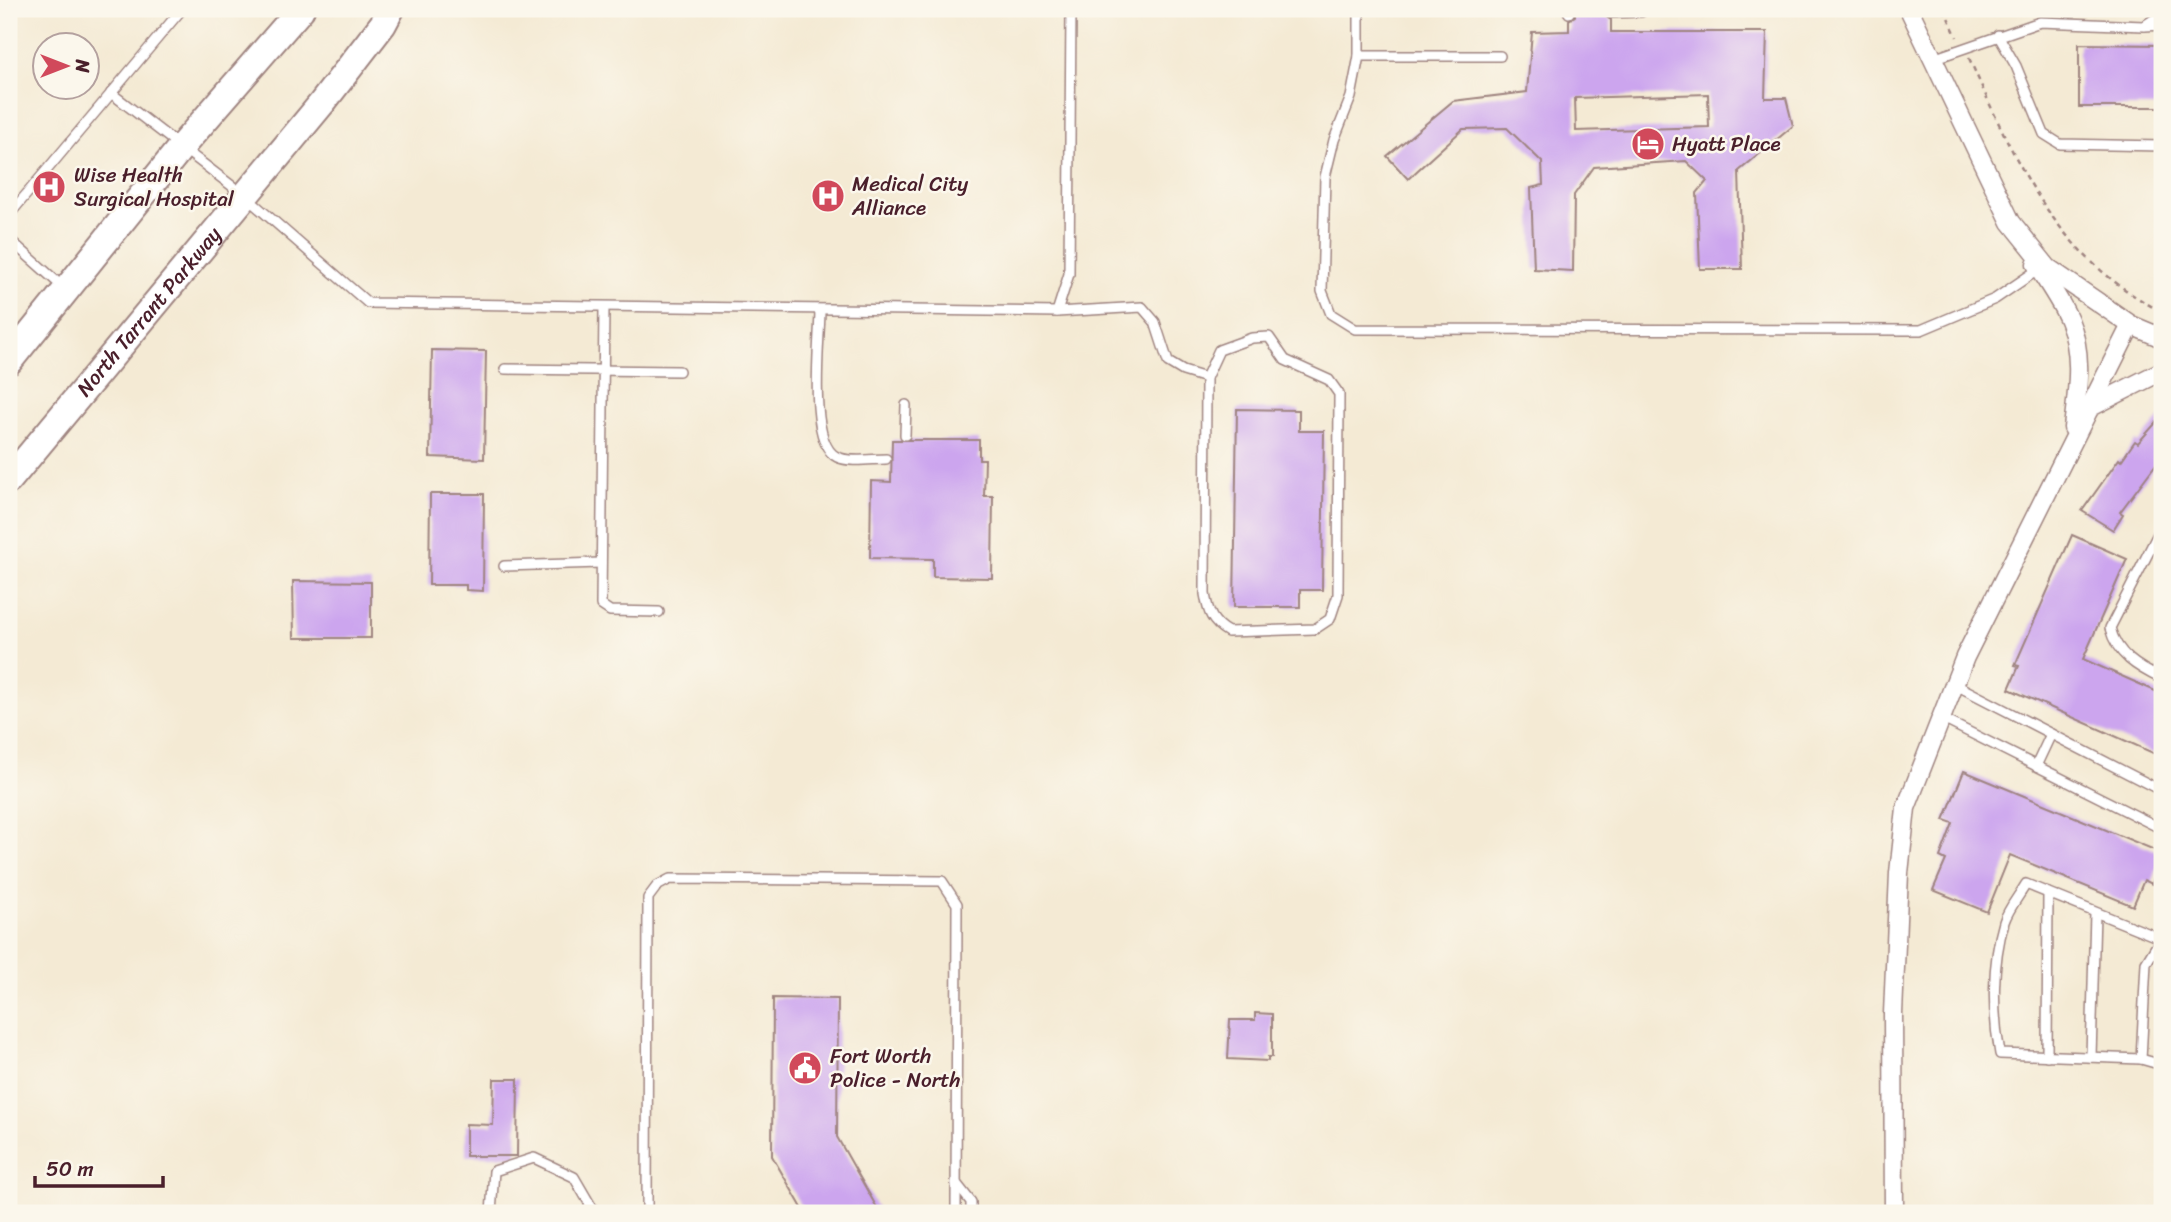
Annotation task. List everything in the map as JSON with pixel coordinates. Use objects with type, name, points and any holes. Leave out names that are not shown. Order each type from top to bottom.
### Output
[{"type":"main road","name":"North Tarrant Parkway","points":[[9,480],[322,103],[383,24],[391,9]]},
{"type":"main road","points":[[9,361],[293,12]]},
{"type":"street","points":[[1909,9],[2011,222],[2070,320],[2080,370],[2072,441]]},
{"type":"street","points":[[2011,222],[2048,268],[2131,325],[2162,338]]},
{"type":"street","points":[[1894,1213],[1893,1014],[1899,873],[1906,808],[1954,684],[2131,325]]},
{"type":"street","points":[[2089,408],[2162,371]]},
{"type":"lane","points":[[9,215],[182,9]]},
{"type":"lane","points":[[1057,312],[1069,274],[1071,9]]},
{"type":"lane","points":[[1359,9],[1359,56],[1351,97],[1334,140],[1325,177],[1322,223],[1322,291],[1331,314],[1355,329],[1921,330],[1994,299],[2039,270]]},
{"type":"lane","points":[[1611,13],[1641,12],[1646,9]]},
{"type":"lane","points":[[2144,26],[2162,14]]},
{"type":"lane","points":[[1933,60],[2040,22],[2144,26],[2162,24]]},
{"type":"lane","points":[[1998,35],[2017,66],[2044,134],[2060,144],[2162,145]]},
{"type":"lane","points":[[1359,56],[1500,56]]},
{"type":"lane","points":[[111,93],[245,196],[368,303],[1057,312],[1142,307],[1155,321],[1168,362],[1183,372],[1206,378]]},
{"type":"lane","points":[[9,239],[66,290]]},
{"type":"lane","points":[[604,307],[601,605],[606,611],[659,612]]},
{"type":"lane","points":[[820,310],[819,427],[827,450],[839,458],[886,460]]},
{"type":"lane","points":[[1269,337],[1285,360],[1329,380],[1339,394],[1338,595],[1330,619],[1315,629],[1228,632],[1217,625],[1208,611],[1205,594],[1206,378],[1219,350],[1252,338],[1269,337]]},
{"type":"lane","points":[[505,369],[679,370]]},
{"type":"lane","points":[[905,435],[906,405]]},
{"type":"lane","points":[[2162,526],[2110,628],[2115,647],[2139,668],[2159,677],[2162,661]]},
{"type":"lane","points":[[504,566],[601,563]]},
{"type":"lane","points":[[1954,684],[2162,791]]},
{"type":"lane","points":[[1941,719],[2162,829]]},
{"type":"lane","points":[[2036,766],[2051,734]]},
{"type":"lane","points":[[647,1213],[648,898],[657,886],[670,878],[942,881],[951,891],[957,904],[956,1213]]},
{"type":"lane","points":[[2141,1059],[2146,963],[2162,939],[2026,884],[2005,920],[1995,965],[1996,1033],[2000,1054],[2141,1059],[2162,1065]]},
{"type":"lane","points":[[2047,1056],[2048,893]]},
{"type":"lane","points":[[2091,1057],[2095,913]]},
{"type":"lane","points":[[491,1213],[494,1171],[534,1158],[574,1177],[595,1213]]},
{"type":"lane","points":[[956,1184],[971,1202],[971,1213]]},
{"type":"path","points":[[1944,9],[2025,178],[2063,234],[2101,271],[2162,312]]},
{"type":"building","name":"Hyatt Place","points":[[1575,9],[1606,9],[1605,16],[1611,20],[1611,32],[1767,32],[1765,98],[1786,98],[1793,126],[1739,171],[1742,269],[1700,269],[1697,193],[1707,181],[1686,161],[1594,167],[1574,195],[1573,271],[1534,269],[1531,188],[1543,185],[1542,162],[1507,128],[1463,129],[1408,179],[1387,156],[1453,101],[1527,92],[1532,32],[1569,31],[1569,20],[1575,16]],"holes":[[[1708,94],[1709,127],[1576,131],[1575,98]]]},
{"type":"building","points":[[2079,44],[2162,45],[2162,107],[2079,107]]},
{"type":"building","points":[[432,350],[486,351],[484,459],[430,457]]},
{"type":"building","points":[[1237,409],[1299,410],[1299,431],[1324,431],[1322,590],[1300,590],[1300,607],[1234,607]]},
{"type":"building","points":[[2162,416],[2162,456],[2120,512],[2123,514],[2113,530],[2082,511],[2119,459],[2121,461],[2135,441],[2138,443]]},
{"type":"building","points":[[892,440],[979,440],[979,459],[985,459],[984,496],[993,496],[992,578],[933,577],[933,559],[870,558],[871,481],[891,482]]},
{"type":"building","points":[[430,494],[484,494],[483,591],[466,590],[466,585],[429,585]]},
{"type":"building","points":[[2072,535],[2127,559],[2083,659],[2162,694],[2162,757],[2009,689],[2019,666],[2015,665]]},
{"type":"building","points":[[293,581],[371,582],[371,638],[294,638]]},
{"type":"building","points":[[1964,771],[2162,853],[2152,884],[2144,880],[2133,906],[2010,855],[1987,912],[1933,890],[1946,860],[1940,857],[1953,823],[1944,820]]},
{"type":"building","name":"Fort Worth Police - North","points":[[773,998],[838,999],[837,1137],[880,1213],[805,1213],[772,1156]]},
{"type":"building","points":[[1255,1013],[1272,1014],[1272,1057],[1268,1057],[1268,1061],[1228,1059],[1230,1020],[1255,1020]]},
{"type":"building","points":[[494,1079],[518,1079],[517,1156],[466,1156],[466,1124],[493,1125]]},
{"type":"place","name":"Hyatt Place","points":[[1648,144]]},
{"type":"place","name":"Wise Health Surgical Hospital","points":[[49,187]]},
{"type":"place","name":"Medical City Alliance","points":[[828,196]]},
{"type":"place","name":"Fort Worth Police - North","points":[[805,1068]]}]
